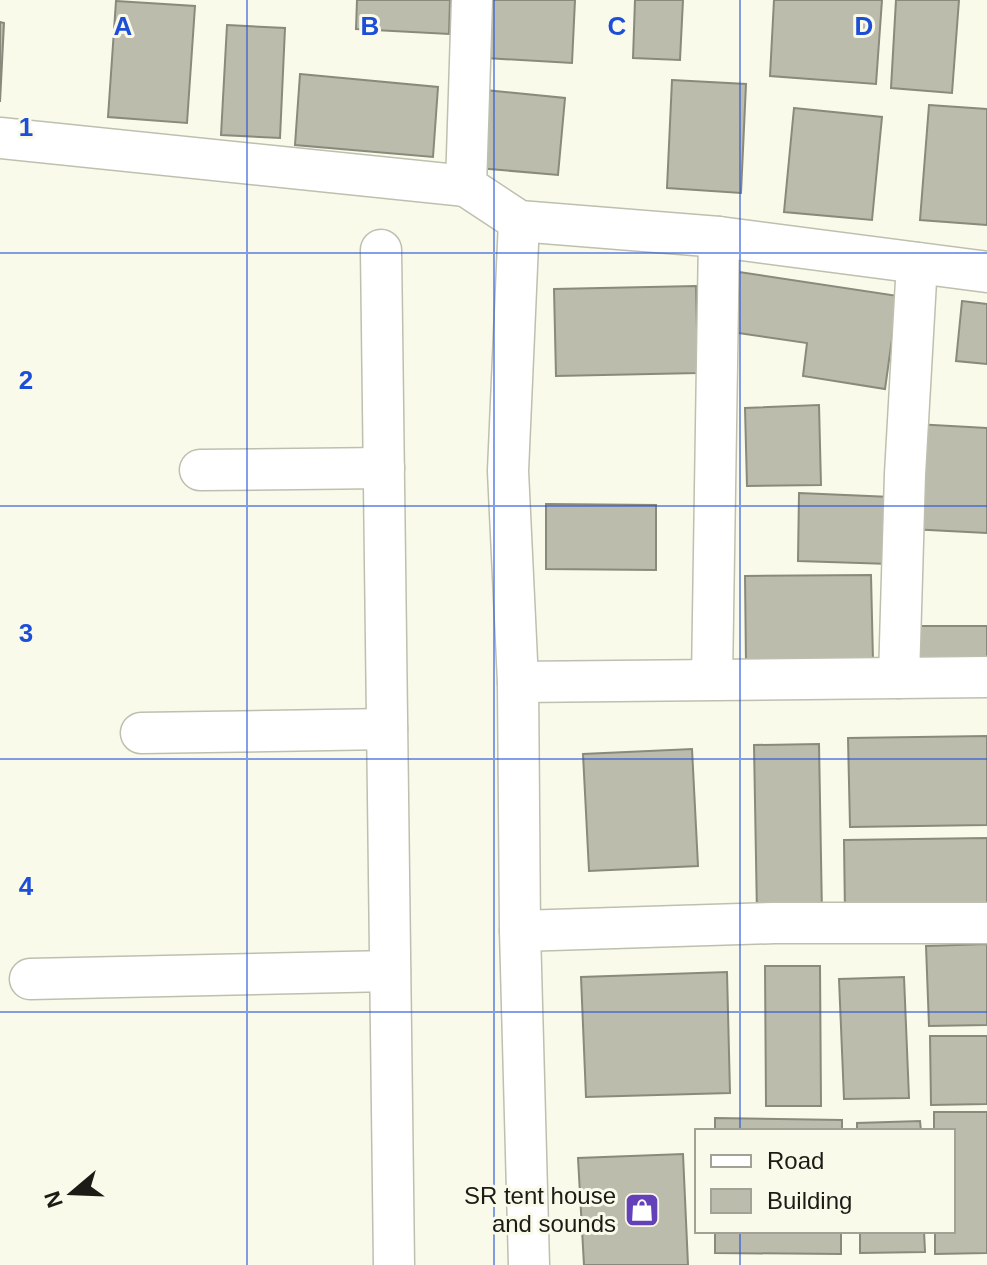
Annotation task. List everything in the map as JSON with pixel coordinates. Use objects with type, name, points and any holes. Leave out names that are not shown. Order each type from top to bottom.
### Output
[{"type":"street","points":[[466,186],[472,0]]},
{"type":"street","points":[[0,138],[466,186],[519,221],[719,237],[987,272]]},
{"type":"street","points":[[519,221],[508,471],[518,682],[520,931],[529,1265]]},
{"type":"street","points":[[712,679],[719,237]]},
{"type":"street","points":[[381,250],[394,1265]]},
{"type":"street","points":[[899,678],[905,474],[917,263]]},
{"type":"street","points":[[200,470],[384,468]]},
{"type":"street","points":[[518,682],[987,677]]},
{"type":"street","points":[[141,733],[387,729]]},
{"type":"street","points":[[520,931],[774,923],[987,923]]},
{"type":"street","points":[[30,979],[390,971]]},
{"type":"building","points":[[357,0],[450,0],[449,34],[356,29]]},
{"type":"building","points":[[488,0],[575,0],[572,63],[486,58]]},
{"type":"building","points":[[635,0],[683,0],[680,60],[633,58]]},
{"type":"building","points":[[774,0],[882,0],[876,84],[770,76]]},
{"type":"building","points":[[896,0],[959,0],[952,93],[891,88]]},
{"type":"building","points":[[116,1],[195,6],[187,123],[108,117]]},
{"type":"building","points":[[0,22],[4,23],[0,102]]},
{"type":"building","points":[[227,25],[285,28],[280,138],[221,135]]},
{"type":"building","points":[[300,74],[438,87],[433,157],[295,145]]},
{"type":"building","points":[[672,80],[746,84],[741,193],[667,188]]},
{"type":"building","points":[[485,90],[565,98],[558,175],[478,168]]},
{"type":"building","points":[[929,105],[987,109],[987,225],[920,220]]},
{"type":"building","points":[[794,108],[882,117],[872,220],[784,212]]},
{"type":"building","points":[[739,272],[898,296],[885,389],[803,376],[807,343],[731,332]]},
{"type":"building","points":[[696,286],[698,373],[556,376],[554,289]]},
{"type":"building","points":[[962,301],[987,304],[987,364],[956,361]]},
{"type":"building","points":[[819,405],[821,485],[747,486],[745,408]]},
{"type":"building","points":[[915,424],[987,428],[987,533],[910,529]]},
{"type":"building","points":[[799,493],[891,497],[890,564],[798,561]]},
{"type":"building","points":[[546,504],[656,505],[656,570],[546,569]]},
{"type":"building","points":[[871,575],[873,661],[746,663],[745,576]]},
{"type":"building","points":[[916,626],[987,626],[987,667],[915,667]]},
{"type":"building","points":[[987,736],[987,825],[850,827],[848,738]]},
{"type":"building","points":[[819,744],[822,914],[757,915],[754,745]]},
{"type":"building","points":[[692,749],[698,866],[589,871],[583,754]]},
{"type":"building","points":[[987,838],[987,911],[845,914],[844,840]]},
{"type":"building","points":[[987,944],[987,1025],[929,1026],[926,946]]},
{"type":"building","points":[[765,966],[820,966],[821,1106],[766,1106]]},
{"type":"building","points":[[727,972],[730,1093],[586,1097],[581,977]]},
{"type":"building","points":[[904,977],[909,1098],[844,1099],[839,979]]},
{"type":"building","points":[[930,1036],[987,1036],[987,1104],[931,1105]]},
{"type":"building","points":[[934,1112],[987,1112],[987,1253],[935,1254],[935,1233],[955,1233],[955,1129],[934,1129]]},
{"type":"building","points":[[715,1118],[842,1120],[842,1129],[715,1129]]},
{"type":"building","points":[[920,1121],[921,1129],[857,1129],[857,1123]]},
{"type":"building","points":[[683,1154],[688,1265],[584,1265],[578,1158]]},
{"type":"building","points":[[715,1233],[841,1233],[841,1254],[715,1253]]},
{"type":"building","points":[[860,1233],[924,1233],[925,1252],[860,1253]]},
{"type":"place","name":"SR tent house and sounds","points":[[642,1210]]}]
